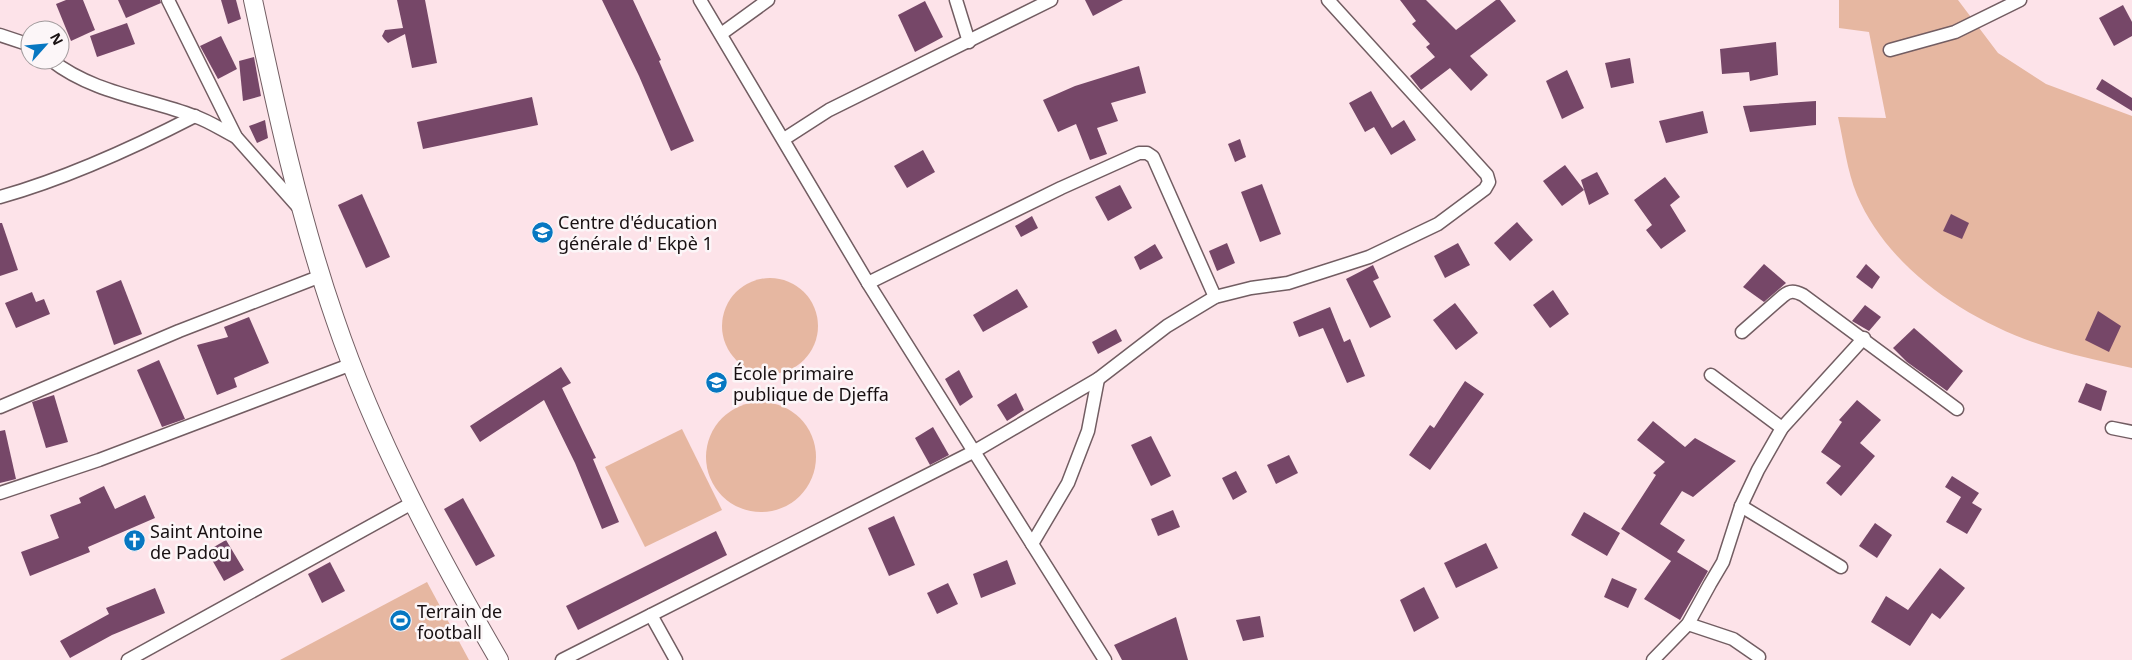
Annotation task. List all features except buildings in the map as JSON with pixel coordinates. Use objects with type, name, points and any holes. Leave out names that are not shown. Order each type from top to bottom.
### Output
[{"type":"street","points":[[168,0],[236,137],[300,209]]},
{"type":"street","points":[[254,0],[300,209],[320,276],[352,364],[414,502],[463,598],[499,660]]},
{"type":"street","points":[[700,0],[722,34],[868,283],[1105,660]]},
{"type":"street","points":[[722,34],[768,0]]},
{"type":"street","points":[[956,0],[969,42]]},
{"type":"street","points":[[784,139],[829,110],[1051,0]]},
{"type":"street","points":[[562,660],[975,451],[1098,379],[1167,326],[1214,297],[1251,288],[1288,284],[1369,257],[1438,224],[1485,189],[1489,182],[1487,175],[1328,0]]},
{"type":"street","points":[[1890,50],[1955,32],[2020,0]]},
{"type":"street","points":[[0,35],[20,42]]},
{"type":"street","points":[[64,70],[90,84],[196,116],[236,137]]},
{"type":"street","points":[[0,197],[29,189],[114,155],[196,116]]},
{"type":"street","points":[[868,283],[1061,188],[1138,153],[1147,152],[1153,157],[1214,297]]},
{"type":"street","points":[[0,407],[179,331],[320,276]]},
{"type":"street","points":[[1742,332],[1788,292],[1795,291],[1803,294],[1864,338],[1957,408]]},
{"type":"street","points":[[1653,660],[1688,624],[1723,562],[1740,506],[1782,428],[1864,338]]},
{"type":"street","points":[[0,494],[99,460],[352,364]]},
{"type":"street","points":[[1711,375],[1782,428]]},
{"type":"street","points":[[1032,544],[1068,483],[1088,431],[1098,379]]},
{"type":"street","points":[[2112,428],[2132,432]]},
{"type":"street","points":[[128,660],[414,502]]},
{"type":"street","points":[[1740,506],[1841,567]]},
{"type":"street","points":[[651,615],[676,660]]},
{"type":"street","points":[[1688,624],[1733,639],[1759,657]]},
{"type":"shaded area","points":[[1839,0],[1958,0],[1998,53],[2046,84],[2132,116],[2132,368],[2054,349],[2024,339],[1995,326],[1966,311],[1939,293],[1913,272],[1891,249],[1872,223],[1857,195],[1846,157],[1838,117],[1886,118],[1869,32],[1839,28]]},
{"type":"shaded area","points":[[770,278],[788,282],[804,292],[814,308],[818,326],[814,344],[804,360],[788,370],[770,374],[752,370],[736,360],[726,344],[722,326],[726,308],[736,292],[752,282]]},
{"type":"shaded area","points":[[761,402],[782,406],[800,418],[812,436],[816,457],[812,478],[800,496],[782,508],[761,512],[740,508],[722,496],[710,478],[706,457],[710,436],[722,418],[740,406]]},
{"type":"shaded area","points":[[682,429],[722,510],[645,547],[605,467]]},
{"type":"shaded area","name":"Terrain de football","points":[[427,582],[469,660],[280,660]]},
{"type":"place","name":"Centre d'éducation générale d' Ekpè 1","points":[[542,232]]},
{"type":"place","name":"École primaire publique de Djeffa","points":[[717,383]]},
{"type":"place","name":"Saint Antoine de Padou","points":[[134,541]]},
{"type":"place","name":"Terrain de football","points":[[401,621]]}]
